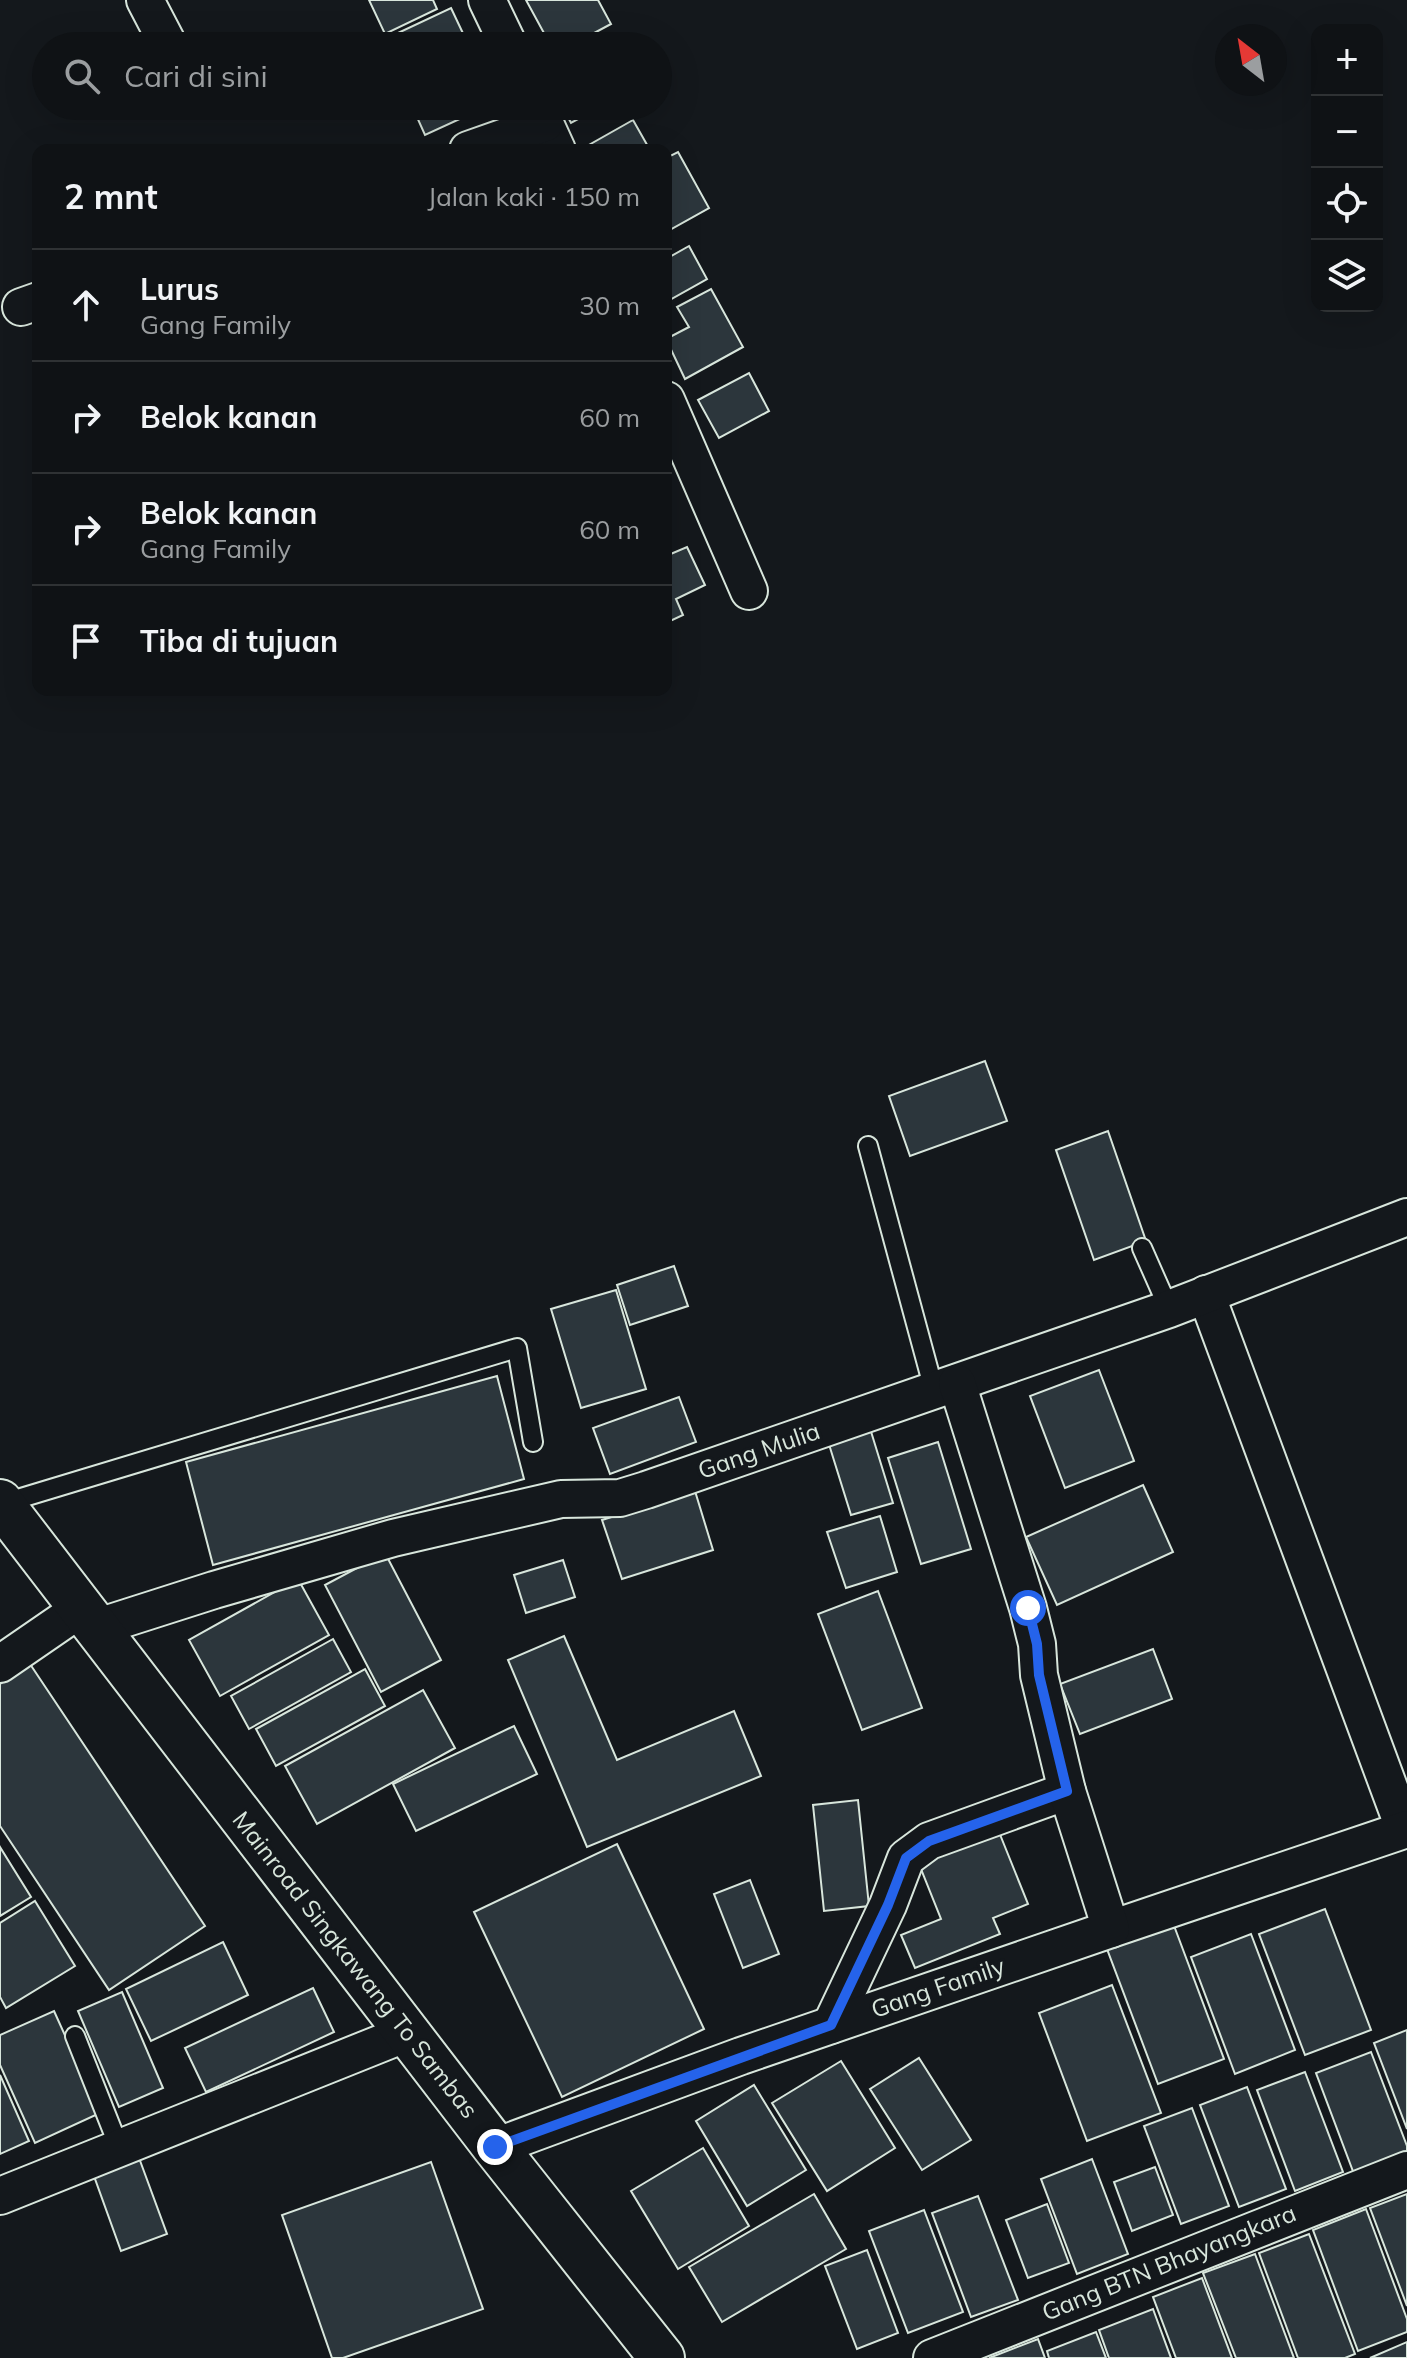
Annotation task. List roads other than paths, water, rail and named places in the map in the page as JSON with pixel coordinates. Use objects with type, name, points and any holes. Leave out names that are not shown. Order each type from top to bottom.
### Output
[{"type":"highway","name":"Mainroad Singkawang To Sambas","points":[[1,1503],[495,2147],[662,2358]]},
{"type":"street","points":[[145,0],[162,32]]},
{"type":"street","points":[[487,0],[502,32]]},
{"type":"street","points":[[488,144],[546,126]]},
{"type":"street","points":[[672,414],[749,591]]},
{"type":"street","name":"Gang Mulia","points":[[0,1664],[87,1618],[214,1590],[393,1538],[561,1499],[620,1498],[1169,1309],[1407,1217]]},
{"type":"street","points":[[1206,1294],[1406,1828]]},
{"type":"street","points":[[946,1387],[1028,1608],[1037,1644],[1039,1675],[1067,1791],[1111,1929]]},
{"type":"street","points":[[831,2025],[888,1905],[906,1858],[929,1841],[1067,1791]]},
{"type":"street","name":"Gang Family","points":[[495,2147],[831,2025],[1406,1828]]},
{"type":"street","points":[[0,2196],[407,2033]]},
{"type":"street","name":"Gang BTN Bhayangkara","points":[[932,2358],[1407,2170]]},
{"type":"lane","points":[[868,1146],[946,1387]]},
{"type":"lane","points":[[1142,1248],[1169,1309]]},
{"type":"lane","points":[[1,1503],[517,1348],[533,1442]]},
{"type":"lane","points":[[75,2036],[119,2147]]}]
